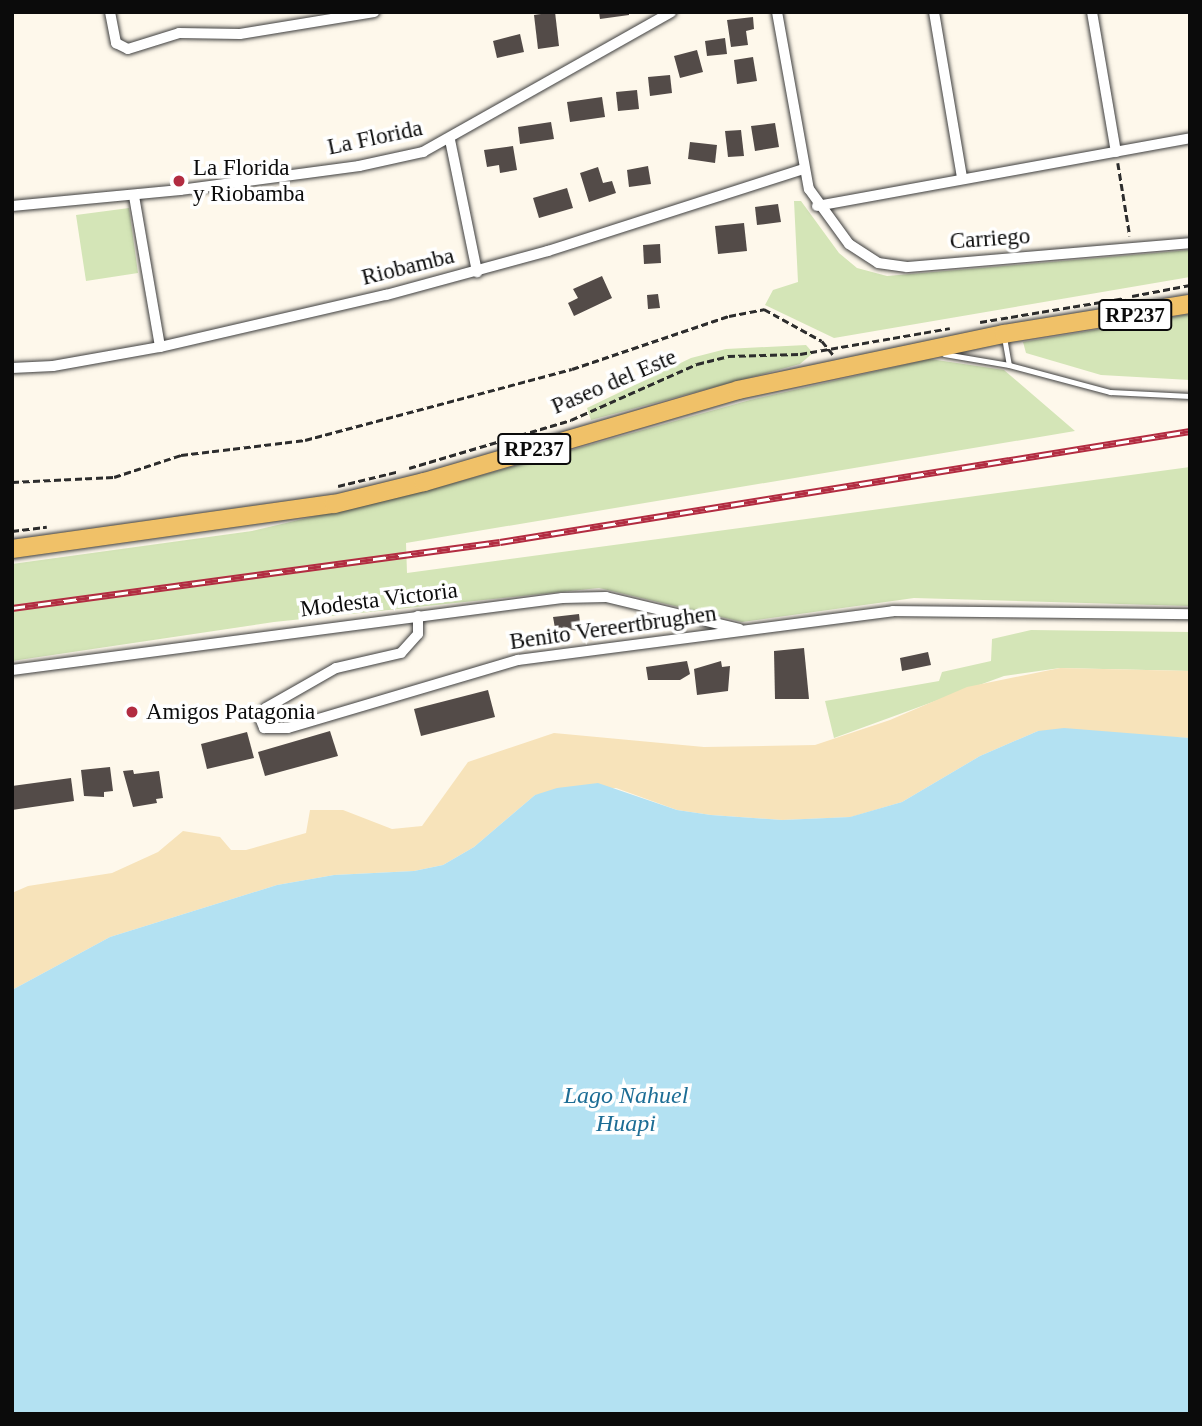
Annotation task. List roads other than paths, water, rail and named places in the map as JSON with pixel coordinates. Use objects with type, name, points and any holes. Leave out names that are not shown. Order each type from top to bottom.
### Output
[{"type":"main road","name":"RP237","points":[[12,549],[334,504],[424,482],[737,390],[1004,334],[1080,325],[1190,304]]},
{"type":"street","points":[[110,12],[116,43],[128,49],[179,33],[240,34],[374,12]]},
{"type":"street","name":"La Florida","points":[[12,206],[134,196],[359,166],[423,152],[450,140],[671,12]]},
{"type":"street","points":[[777,12],[804,169],[817,206],[1190,138]]},
{"type":"street","points":[[934,12],[962,178]]},
{"type":"street","points":[[1092,12],[1116,152]]},
{"type":"street","points":[[450,140],[477,272]]},
{"type":"street","name":"Riobamba","points":[[12,368],[53,366],[160,348],[477,272],[804,169]]},
{"type":"street","points":[[134,196],[160,348]]},
{"type":"street","name":"Carriego","points":[[817,206],[849,244],[878,263],[907,267],[1190,243]]},
{"type":"street","name":"Modesta Victoria","points":[[12,670],[562,597],[606,597],[748,632]]},
{"type":"street","name":"Benito Vereertbrughen","points":[[418,616],[418,634],[401,653],[336,668],[266,708],[260,718],[264,728],[288,728],[519,660],[931,609],[1190,614]]},
{"type":"lane","points":[[1004,334],[1009,365]]},
{"type":"lane","points":[[924,350],[1009,365],[1110,392],[1190,396]]},
{"type":"water","name":"Lago Nahuel Huapi","points":[[1064,728],[1190,738],[1190,1414],[12,1414],[12,990],[110,937],[277,885],[334,875],[414,871],[443,865],[474,847],[535,795],[557,788],[598,783],[677,810],[711,815],[782,820],[850,817],[902,802],[980,756],[1038,731]]},
{"type":"railway","points":[[12,608],[500,542],[1190,431]]},
{"type":"place","name":"La Florida y Riobamba","points":[[179,181]]},
{"type":"place","name":"Amigos Patagonia","points":[[132,712]]}]
